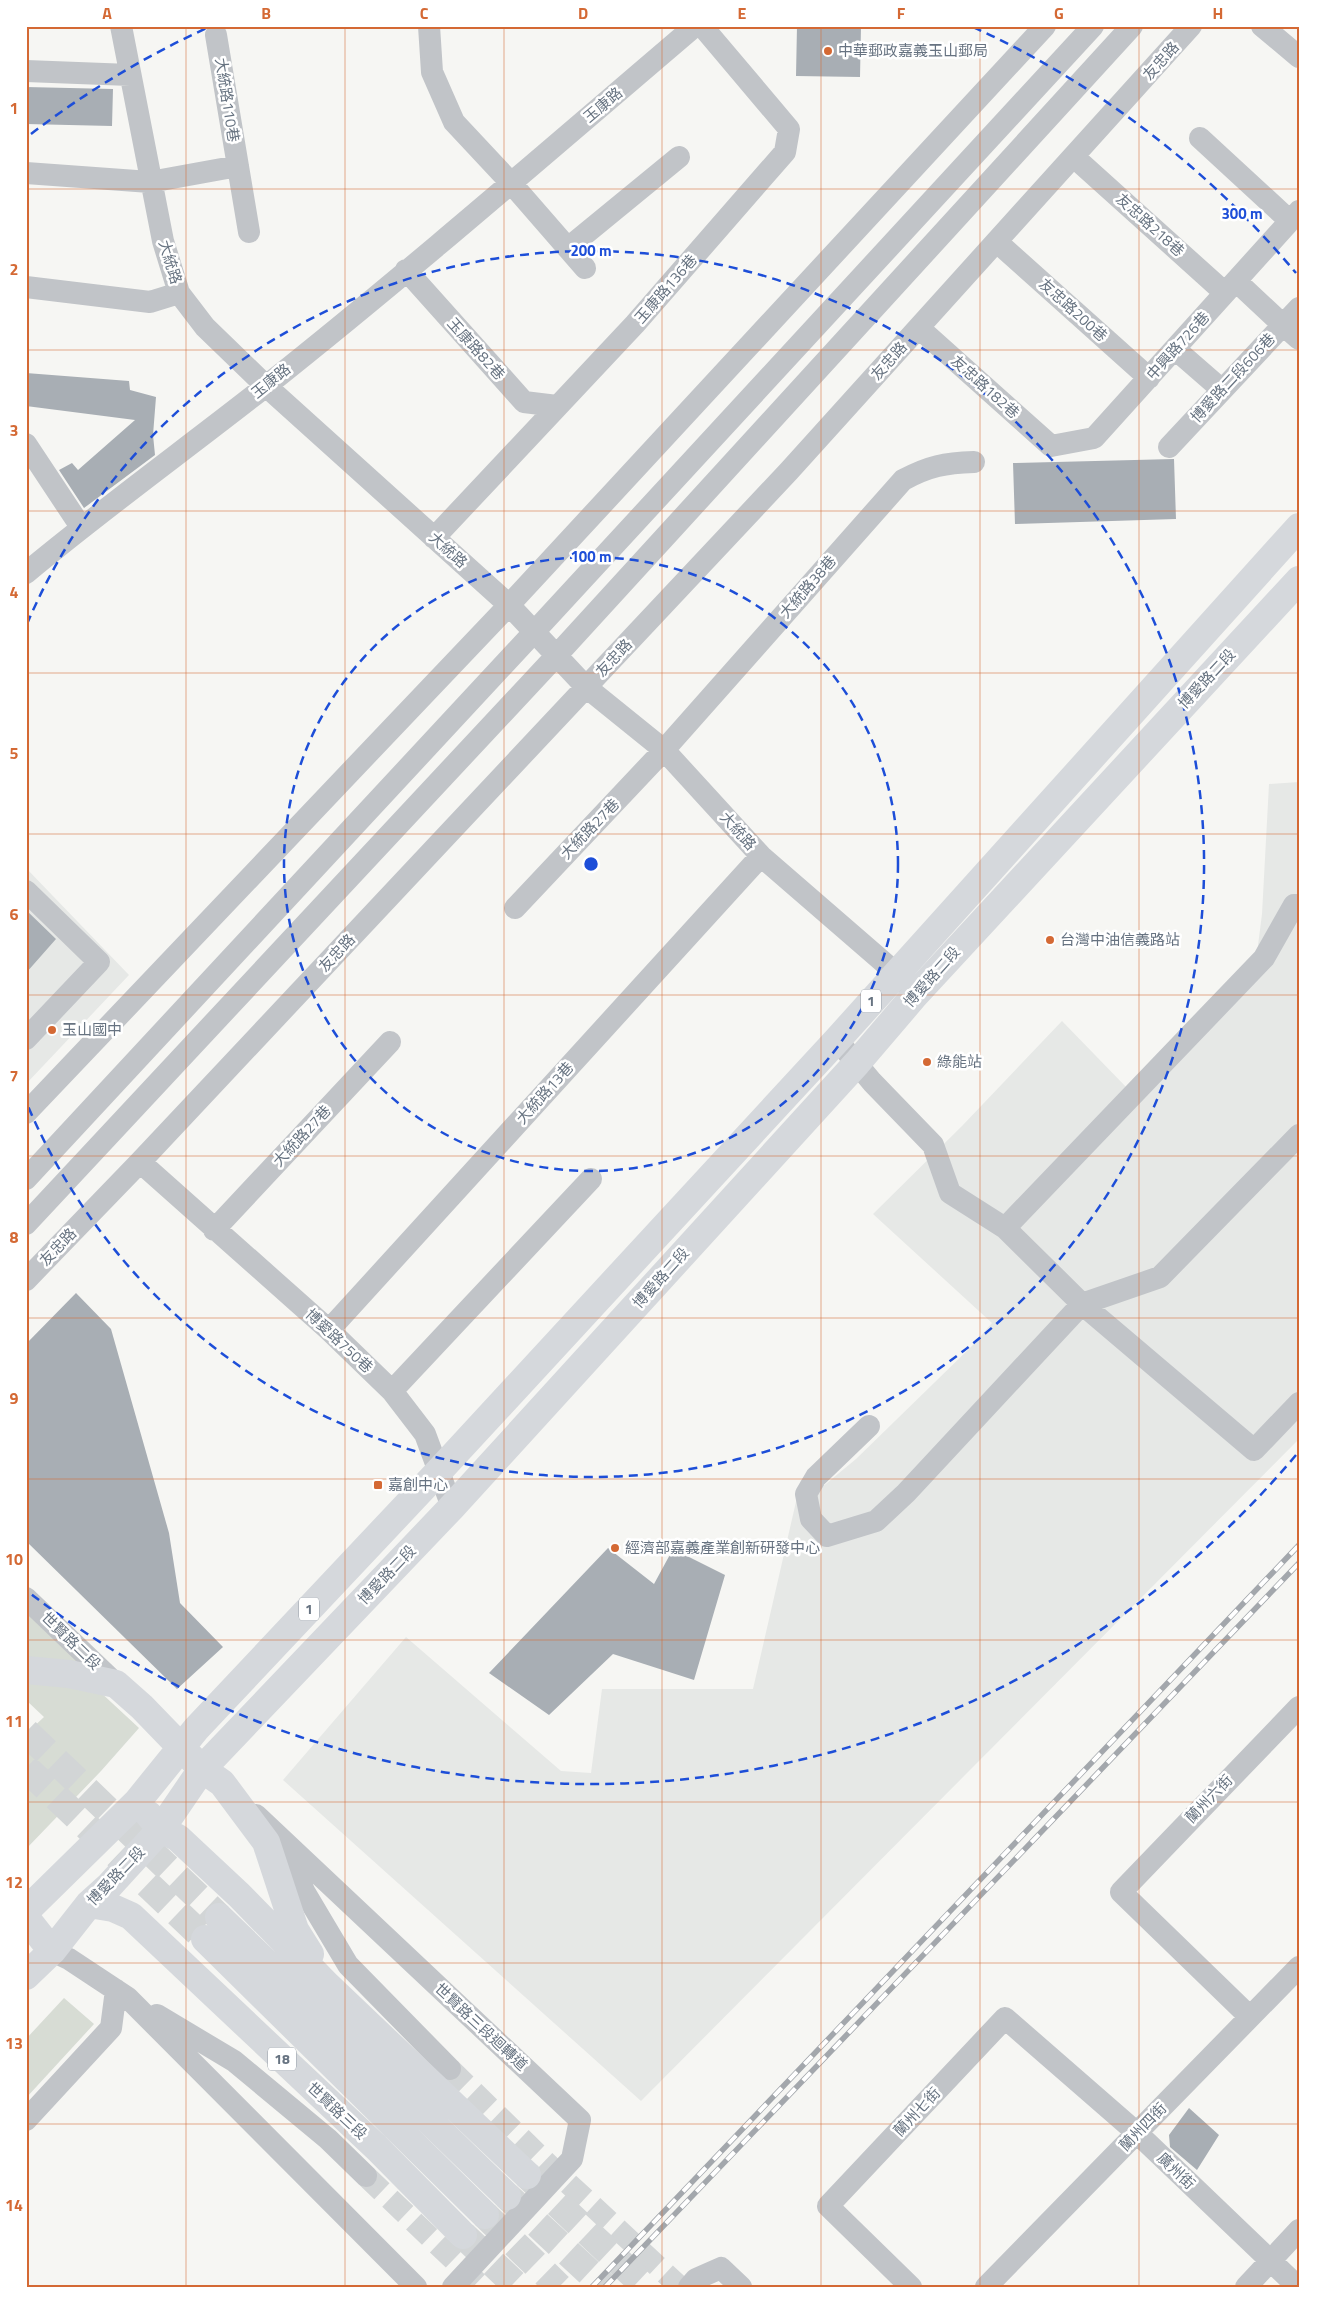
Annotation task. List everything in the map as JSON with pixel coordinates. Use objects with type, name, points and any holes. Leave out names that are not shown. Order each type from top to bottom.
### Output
[{"type":"main road","name":"博愛路二段","points":[[26,1911],[137,1802],[180,1746],[439,1472],[837,1040],[1299,527]]},
{"type":"main road","name":"博愛路二段","points":[[26,1976],[52,1951],[89,1904],[109,1886],[160,1829],[202,1769],[452,1507],[857,1063],[915,995],[1299,580]]},
{"type":"main road","points":[[26,1670],[69,1674],[116,1684],[142,1707],[202,1769],[226,1788],[266,1842],[295,1930],[328,1986]]},
{"type":"main road","points":[[137,1802],[160,1829],[178,1838],[239,1895],[328,1986],[528,2175]]},
{"type":"main road","name":"世賢路三段","points":[[89,1904],[113,1908],[131,1916],[376,2147],[463,2235]]},
{"type":"main road","points":[[26,1918],[52,1951]]},
{"type":"main road","name":"世賢路三段","points":[[485,2215],[212,1928],[507,2196]]},
{"type":"street","name":"大統路","points":[[121,26],[163,241],[179,293],[205,327],[266,386],[509,605],[586,688],[664,750],[761,856],[896,973],[915,995]]},
{"type":"street","points":[[429,26],[432,72],[454,122],[511,183],[585,268]]},
{"type":"street","name":"玉康路","points":[[26,573],[82,527],[266,386],[511,183],[695,26]]},
{"type":"street","name":"玉康路136巷","points":[[434,538],[635,324],[785,152],[789,129],[702,26]]},
{"type":"street","points":[[26,1113],[509,605],[1045,26]]},
{"type":"street","points":[[26,1179],[535,632],[1093,26]]},
{"type":"street","points":[[26,1224],[557,655],[1132,26]]},
{"type":"street","name":"友忠路","points":[[26,1280],[140,1162],[586,688],[919,328],[1191,26]]},
{"type":"street","points":[[1262,26],[1299,57]]},
{"type":"street","name":"大統路110巷","points":[[216,35],[249,232]]},
{"type":"street","points":[[26,71],[130,75]]},
{"type":"street","name":"中興路726巷","points":[[1051,446],[1094,438],[1294,216],[1200,138]]},
{"type":"street","points":[[568,248],[679,157]]},
{"type":"street","name":"友忠路218巷","points":[[1074,157],[1231,287],[1291,332]]},
{"type":"street","points":[[26,173],[150,182],[238,166]]},
{"type":"street","name":"友忠路200巷","points":[[997,242],[1150,378]]},
{"type":"street","name":"玉康路82巷","points":[[406,270],[524,402],[557,406]]},
{"type":"street","points":[[26,287],[150,302],[179,293]]},
{"type":"street","name":"博愛路二段606巷","points":[[1169,447],[1221,390],[1291,332],[1299,308]]},
{"type":"street","name":"友忠路182巷","points":[[919,328],[1051,446]]},
{"type":"street","points":[[1175,349],[1221,390]]},
{"type":"street","points":[[26,444],[82,527]]},
{"type":"street","name":"大統路38巷","points":[[664,750],[903,480],[925,468],[948,463],[974,462]]},
{"type":"street","name":"大統路27巷","points":[[515,908],[664,750]]},
{"type":"street","name":"大統路13巷","points":[[329,1330],[761,856]]},
{"type":"street","points":[[26,891],[99,962],[26,1039]]},
{"type":"street","points":[[1005,1228],[1264,958],[1294,905],[1299,906]]},
{"type":"street","points":[[837,1040],[933,1145],[950,1193],[1005,1228],[1082,1304],[1254,1450],[1299,1403]]},
{"type":"street","name":"大統路27巷","points":[[214,1230],[390,1042]]},
{"type":"street","points":[[869,1426],[816,1477],[806,1494],[811,1518],[827,1536],[876,1521],[906,1493],[1082,1304],[1160,1276],[1299,1135]]},
{"type":"street","name":"博愛路750巷","points":[[140,1162],[214,1230],[329,1330],[392,1391],[425,1434],[452,1507]]},
{"type":"street","points":[[392,1391],[591,1179]]},
{"type":"street","name":"世賢路二段","points":[[26,1598],[116,1684]]},
{"type":"street","name":"蘭州六街","points":[[1250,2016],[1121,1892],[1299,1708]]},
{"type":"street","name":"世賢路三段迴轉道","points":[[226,1788],[580,2120],[572,2159],[453,2287]]},
{"type":"street","points":[[284,1842],[304,1891],[348,1965],[450,2069]]},
{"type":"street","name":"世賢路三段","points":[[52,1951],[69,1959],[122,1994],[234,2062],[328,2139],[366,2176]]},
{"type":"street","name":"蘭州四街","points":[[986,2287],[1299,1966]]},
{"type":"street","points":[[26,2120],[111,2028],[122,1994],[416,2287]]},
{"type":"street","name":"廣州街","points":[[1005,2018],[1137,2134],[1298,2287]]},
{"type":"street","name":"蘭州七街","points":[[910,2287],[828,2206],[1005,2018]]},
{"type":"street","points":[[1246,2287],[1299,2230]]},
{"type":"street","points":[[692,2283],[721,2268],[741,2287]]},
{"type":"shaded area","points":[[1299,782],[1299,1439],[641,2101],[283,1780],[406,1637],[561,1771],[591,1773],[602,1689],[753,1689],[801,1480],[821,1488],[856,1459],[974,1344],[992,1323],[873,1214],[962,1126],[1062,1021],[1128,1089],[1256,961],[1262,914],[1269,784]]},
{"type":"shaded area","name":"玉山國中","points":[[26,868],[129,975],[26,1084]]},
{"type":"shaded area","points":[[26,1611],[88,1670],[26,1664]]},
{"type":"shaded area","points":[[26,1683],[98,1690],[139,1728],[101,1771],[26,1849],[26,1734],[44,1717],[26,1700]]},
{"type":"shaded area","points":[[64,1998],[94,2024],[26,2098],[26,2039]]},
{"type":"building","name":"中華郵政嘉義玉山郵局","points":[[797,26],[861,26],[860,77],[796,76]]},
{"type":"building","points":[[26,87],[113,89],[112,126],[26,124]]},
{"type":"building","points":[[26,373],[129,381],[130,390],[156,397],[153,435],[155,455],[84,508],[59,470],[72,463],[78,470],[135,420],[26,406]]},
{"type":"building","points":[[1174,459],[1176,519],[1015,524],[1013,463]]},
{"type":"building","points":[[26,910],[56,939],[26,973]]},
{"type":"building","points":[[76,1293],[111,1329],[169,1533],[180,1603],[223,1647],[177,1689],[26,1541],[26,1344]]},
{"type":"building","points":[[608,1548],[654,1584],[673,1549],[725,1575],[694,1680],[613,1654],[549,1715],[489,1673]]},
{"type":"building","points":[[1189,2108],[1219,2135],[1197,2170],[1170,2147],[1169,2135]]},
{"type":"tunnel","points":[[26,1732],[219,1917]]},
{"type":"tunnel","points":[[26,1768],[205,1939]]},
{"type":"tunnel","points":[[450,2069],[556,2172],[680,2287]]},
{"type":"tunnel","points":[[527,2175],[646,2287]]},
{"type":"tunnel","points":[[366,2176],[482,2287]]},
{"type":"tunnel","points":[[507,2196],[605,2287]]},
{"type":"tunnel","points":[[485,2215],[559,2287]]},
{"type":"tunnel","points":[[463,2235],[518,2287]]},
{"type":"railway","points":[[592,2287],[1299,1545]]},
{"type":"railway","points":[[605,2287],[1299,1563]]},
{"type":"place","name":"中華郵政嘉義玉山郵局","points":[[828,51]]},
{"type":"place","name":"台灣中油信義路站","points":[[1050,940]]},
{"type":"place","name":"玉山國中","points":[[52,1030]]},
{"type":"place","name":"綠能站","points":[[927,1062]]},
{"type":"place","name":"嘉創中心","points":[[378,1485]]},
{"type":"place","name":"經濟部嘉義產業創新研發中心","points":[[615,1548]]}]
